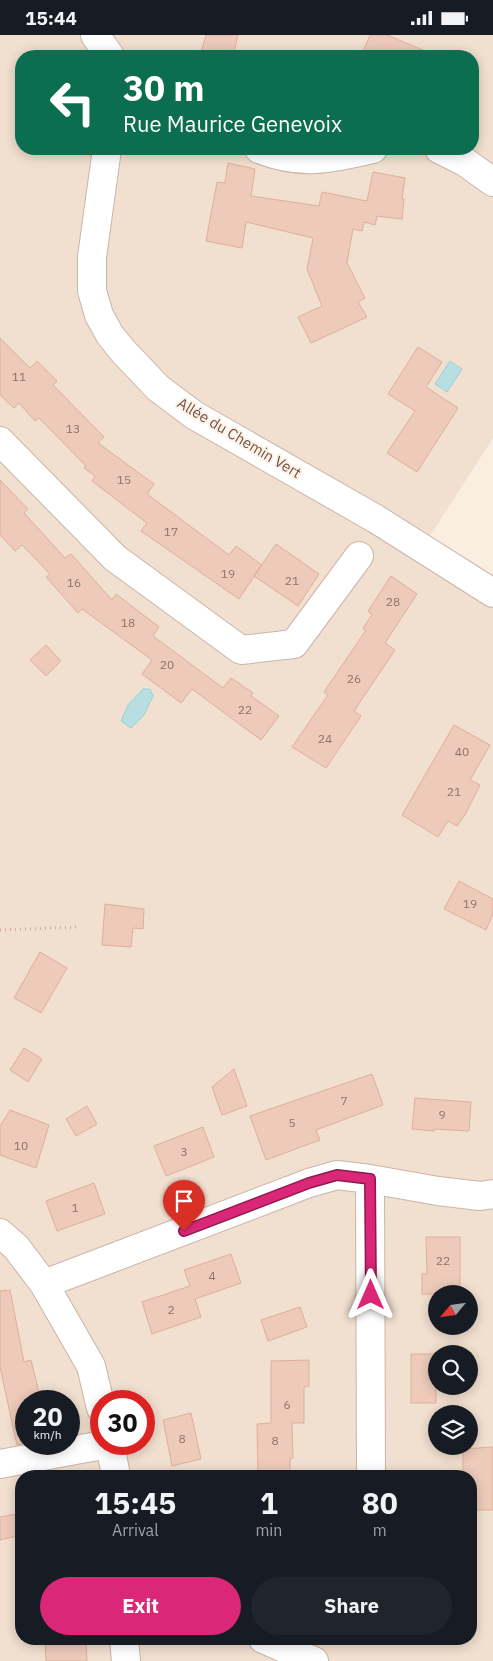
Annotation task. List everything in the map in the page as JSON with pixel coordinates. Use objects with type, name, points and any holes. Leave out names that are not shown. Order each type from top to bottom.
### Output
[{"type":"street","points":[[94,35],[105,50]]},
{"type":"street","name":"Allée du Chemin Vert","points":[[106,155],[92,257],[92,291],[99,315],[110,335],[122,350],[158,389],[194,415],[376,519],[493,593]]},
{"type":"street","points":[[274,155],[307,160],[343,155]]},
{"type":"street","points":[[451,155],[465,162],[493,182]]},
{"type":"street","points":[[0,441],[115,558],[241,650],[294,644],[359,556]]},
{"type":"street","points":[[44,1284],[309,1183],[337,1175],[438,1191],[480,1196],[493,1194]]},
{"type":"street","points":[[370,1179],[371,1469]]},
{"type":"street","points":[[0,1233],[16,1247],[44,1284],[90,1366],[96,1390]]},
{"type":"street","points":[[0,1465],[90,1448]]},
{"type":"street","points":[[111,1455],[115,1470]]},
{"type":"street","points":[[125,1645],[126,1661]]},
{"type":"street","points":[[277,1645],[314,1661]]},
{"type":"path","points":[[0,930],[77,927]]},
{"type":"shaded area","points":[[0,35],[493,35],[493,438],[428,539],[493,602],[493,1661],[0,1661]]},
{"type":"water","points":[[450,361],[462,369],[447,392],[435,384]]},
{"type":"water","points":[[143,689],[150,689],[153,696],[144,715],[131,728],[121,721],[128,705]]},
{"type":"building","points":[[206,35],[238,35],[234,50],[202,50]]},
{"type":"building","points":[[370,35],[387,35],[423,50],[364,50]]},
{"type":"building","points":[[228,163],[255,169],[251,196],[319,206],[322,192],[367,201],[373,172],[405,178],[402,219],[377,216],[375,225],[364,222],[362,231],[353,229],[347,263],[365,298],[358,302],[367,317],[311,343],[298,317],[322,306],[307,269],[313,238],[246,222],[242,248],[206,241],[217,182],[225,183]]},
{"type":"building","points":[[0,338],[30,368],[37,361],[57,381],[53,385],[104,437],[98,443],[154,484],[147,494],[229,555],[236,546],[262,565],[239,599],[141,531],[147,523],[92,481],[95,476],[84,468],[86,466],[39,418],[35,421],[19,403],[14,408],[0,395]]},
{"type":"building","points":[[418,347],[442,362],[426,387],[458,408],[417,472],[387,453],[415,411],[388,394]]},
{"type":"building","points":[[0,480],[28,509],[24,513],[65,558],[71,554],[112,600],[116,594],[159,627],[153,636],[223,688],[231,678],[253,693],[251,696],[279,716],[261,740],[192,689],[181,703],[142,674],[152,660],[82,609],[78,613],[46,577],[50,574],[22,545],[15,551],[0,535]]},
{"type":"building","points":[[276,544],[319,574],[298,606],[254,576]]},
{"type":"building","points":[[391,576],[417,594],[385,643],[395,650],[354,711],[361,716],[326,768],[292,747],[328,695],[324,692],[366,630],[363,628],[372,615],[368,611]]},
{"type":"building","points":[[46,645],[61,661],[46,676],[30,660]]},
{"type":"building","points":[[454,725],[490,745],[470,780],[480,785],[466,813],[457,826],[448,821],[438,837],[402,815]]},
{"type":"building","points":[[459,881],[493,899],[493,914],[486,930],[444,909]]},
{"type":"building","points":[[105,904],[144,909],[143,929],[133,928],[131,947],[102,945]]},
{"type":"building","points":[[40,952],[67,968],[41,1013],[14,998]]},
{"type":"building","points":[[24,1048],[42,1059],[28,1082],[10,1070]]},
{"type":"building","points":[[234,1069],[247,1106],[222,1115],[212,1087]]},
{"type":"building","points":[[372,1074],[383,1105],[316,1130],[320,1140],[266,1160],[250,1116]]},
{"type":"building","points":[[415,1098],[471,1102],[469,1131],[412,1129]]},
{"type":"building","points":[[87,1106],[97,1124],[76,1136],[66,1119]]},
{"type":"building","points":[[10,1110],[49,1125],[36,1168],[0,1155],[0,1126]]},
{"type":"building","points":[[203,1127],[214,1157],[166,1176],[154,1146]]},
{"type":"building","points":[[94,1183],[105,1214],[57,1231],[46,1201]]},
{"type":"building","points":[[426,1237],[460,1237],[460,1285],[428,1285],[428,1294],[422,1294],[422,1274],[427,1274]]},
{"type":"building","points":[[231,1254],[241,1283],[195,1299],[201,1317],[152,1334],[142,1302],[190,1286],[184,1270]]},
{"type":"building","points":[[10,1290],[24,1362],[31,1360],[38,1390],[15,1390],[15,1436],[0,1367],[0,1291]]},
{"type":"building","points":[[300,1307],[307,1327],[268,1341],[261,1320]]},
{"type":"building","points":[[411,1354],[428,1354],[428,1395],[436,1395],[436,1403],[411,1403]]},
{"type":"building","points":[[309,1360],[309,1386],[304,1387],[304,1423],[292,1423],[293,1458],[290,1459],[290,1470],[258,1470],[257,1424],[271,1423],[271,1361]]},
{"type":"building","points":[[191,1413],[201,1459],[172,1466],[163,1420]]},
{"type":"building","points":[[493,1447],[493,1510],[477,1510],[477,1470],[463,1470],[463,1455],[478,1455],[478,1448]]},
{"type":"building","points":[[15,1514],[15,1536],[0,1540],[0,1517]]},
{"type":"building","points":[[45,1645],[86,1645],[87,1661],[46,1661]]},
{"type":"route","points":[[184,1231],[309,1183],[337,1175],[370,1179],[371,1295]]}]
